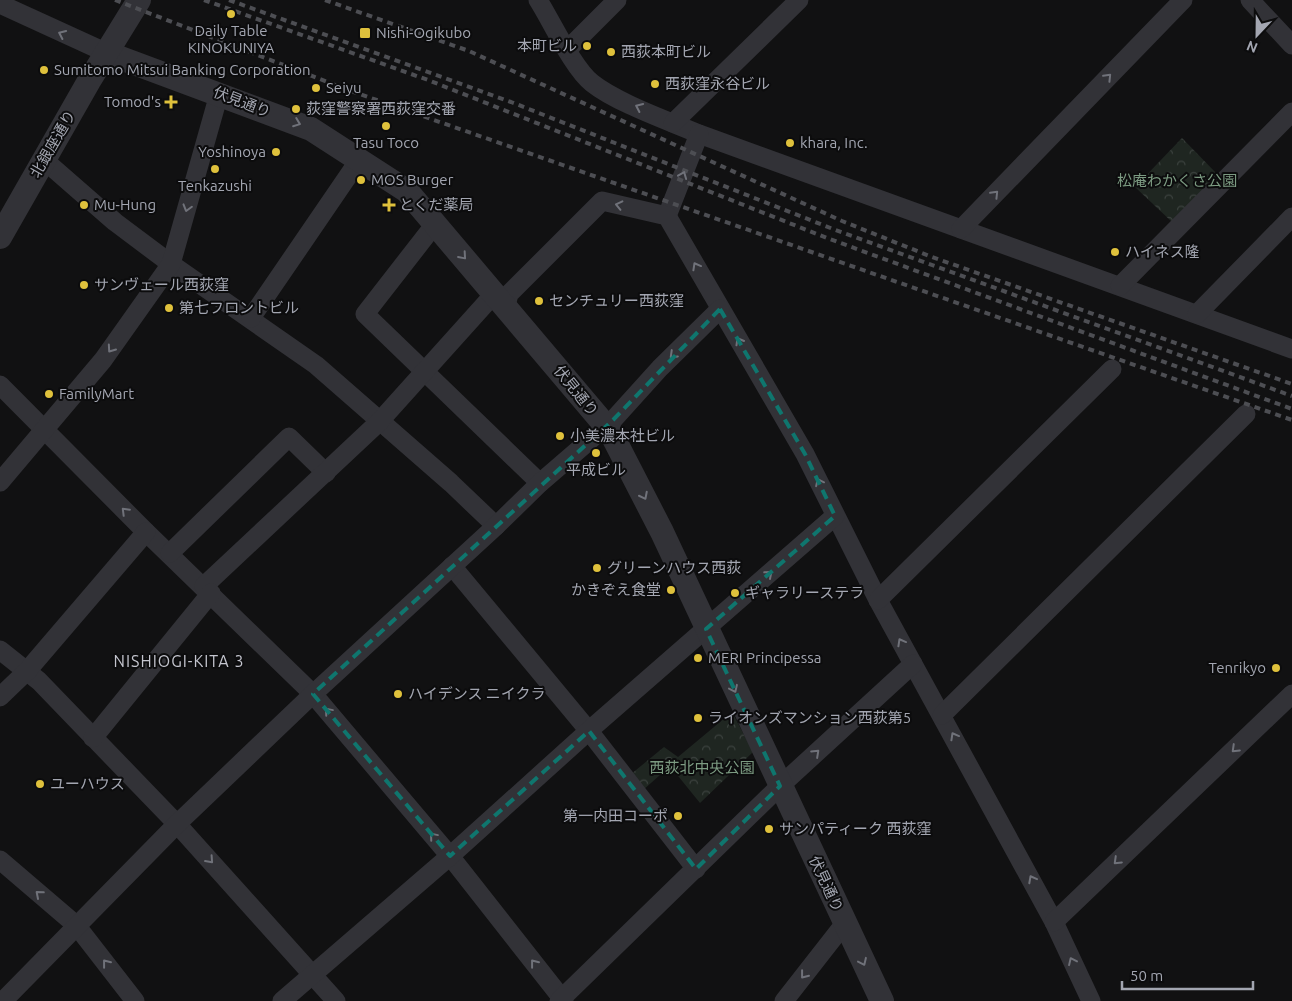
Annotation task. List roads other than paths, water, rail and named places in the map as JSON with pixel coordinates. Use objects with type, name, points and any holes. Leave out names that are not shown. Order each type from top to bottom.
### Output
[{"type":"street","name":"北銀座通り","points":[[0,237],[139,0]]},
{"type":"street","points":[[538,0],[568,49],[592,82],[609,93],[673,123],[1292,349]]},
{"type":"street","points":[[568,49],[617,0]]},
{"type":"street","points":[[673,123],[798,0]]},
{"type":"street","points":[[961,229],[1183,0]]},
{"type":"street","points":[[1250,0],[1292,45]]},
{"type":"street","points":[[0,4],[107,53]]},
{"type":"street","name":"伏見通り","points":[[107,53],[311,129],[407,191],[610,431],[662,532],[882,1001]]},
{"type":"street","points":[[0,482],[103,360],[171,264],[219,94]]},
{"type":"street","points":[[1120,286],[1292,112]]},
{"type":"street","points":[[667,216],[699,134]]},
{"type":"street","points":[[44,160],[115,222],[171,264],[316,364],[379,422],[452,483],[496,526]]},
{"type":"street","points":[[251,318],[359,160]]},
{"type":"street","points":[[93,738],[208,590],[379,422],[426,371],[509,294],[602,201],[667,216],[805,454],[878,600],[1054,922],[1089,1000]]},
{"type":"street","points":[[1197,314],[1292,217]]},
{"type":"street","points":[[435,224],[365,314],[540,482]]},
{"type":"street","points":[[3,1001],[177,824],[313,694],[496,526],[540,482],[613,420],[660,368],[720,309]]},
{"type":"street","points":[[878,600],[1112,368]]},
{"type":"street","points":[[0,384],[146,532],[208,590],[313,694],[450,856],[562,1000],[780,786],[913,664]]},
{"type":"street","points":[[942,715],[1246,414]]},
{"type":"street","points":[[170,554],[289,437],[326,473]]},
{"type":"street","points":[[282,1001],[450,856],[589,730],[835,516]]},
{"type":"street","points":[[0,697],[27,671],[146,532]]},
{"type":"street","points":[[452,566],[589,730],[696,869]]},
{"type":"street","points":[[0,650],[27,671],[177,824],[336,1001]]},
{"type":"street","points":[[1054,922],[1292,694]]},
{"type":"street","points":[[0,860],[76,926],[135,1001]]},
{"type":"street","points":[[784,1001],[845,923]]},
{"type":"railway","points":[[115,0],[351,91],[1292,420]]},
{"type":"railway","points":[[204,0],[428,80],[827,238],[1292,409]]},
{"type":"railway","points":[[229,0],[511,102],[833,229],[1292,396]]},
{"type":"railway","points":[[325,0],[469,51],[842,221],[932,257],[1292,384]]},
{"type":"place","name":"Daily Table KINOKUNIYA","points":[[231,14]]},
{"type":"place","name":"Nishi-Ogikubo","points":[[365,33]]},
{"type":"place","name":"本町ビル","points":[[587,46]]},
{"type":"place","name":"西荻本町ビル","points":[[611,52]]},
{"type":"place","name":"Sumitomo Mitsui Banking Corporation","points":[[44,70]]},
{"type":"place","name":"西荻窪永谷ビル","points":[[655,84]]},
{"type":"place","name":"Seiyu","points":[[316,88]]},
{"type":"place","name":"Tomod's","points":[[171,102]]},
{"type":"place","name":"荻窪警察署西荻窪交番","points":[[296,109]]},
{"type":"place","name":"Tasu Toco","points":[[386,126]]},
{"type":"place","name":"khara, Inc.","points":[[790,143]]},
{"type":"place","name":"Yoshinoya","points":[[276,152]]},
{"type":"place","name":"Tenkazushi","points":[[215,169]]},
{"type":"place","name":"MOS Burger","points":[[361,180]]},
{"type":"place","name":"Mu-Hung","points":[[84,205]]},
{"type":"place","name":"とくだ薬局","points":[[389,205]]},
{"type":"place","name":"ハイネス隆","points":[[1115,252]]},
{"type":"place","name":"サンヴェール西荻窪","points":[[84,285]]},
{"type":"place","name":"センチュリー西荻窪","points":[[539,301]]},
{"type":"place","name":"第七フロントビル","points":[[169,308]]},
{"type":"place","name":"FamilyMart","points":[[49,394]]},
{"type":"place","name":"小美濃本社ビル","points":[[560,436]]},
{"type":"place","name":"平成ビル","points":[[596,453]]},
{"type":"place","name":"グリーンハウス西荻","points":[[597,568]]},
{"type":"place","name":"かきぞえ食堂","points":[[671,590]]},
{"type":"place","name":"ギャラリーステラ","points":[[735,593]]},
{"type":"place","name":"MERI Principessa","points":[[698,658]]},
{"type":"place","name":"Tenrikyo","points":[[1276,668]]},
{"type":"place","name":"ハイデンス ニイクラ","points":[[398,694]]},
{"type":"place","name":"ライオンズマンション西荻第5","points":[[698,718]]},
{"type":"place","name":"ユーハウス","points":[[40,784]]},
{"type":"place","name":"第一内田コーポ","points":[[678,816]]},
{"type":"place","name":"サンパティーク 西荻窪","points":[[769,829]]},
{"type":"district","name":"NISHIOGI-KITA 3","points":[[179,661]]},
{"type":"park label","name":"松庵わかくさ公園","points":[[1177,181]]},
{"type":"park label","name":"西荻北中央公園","points":[[702,768]]}]
